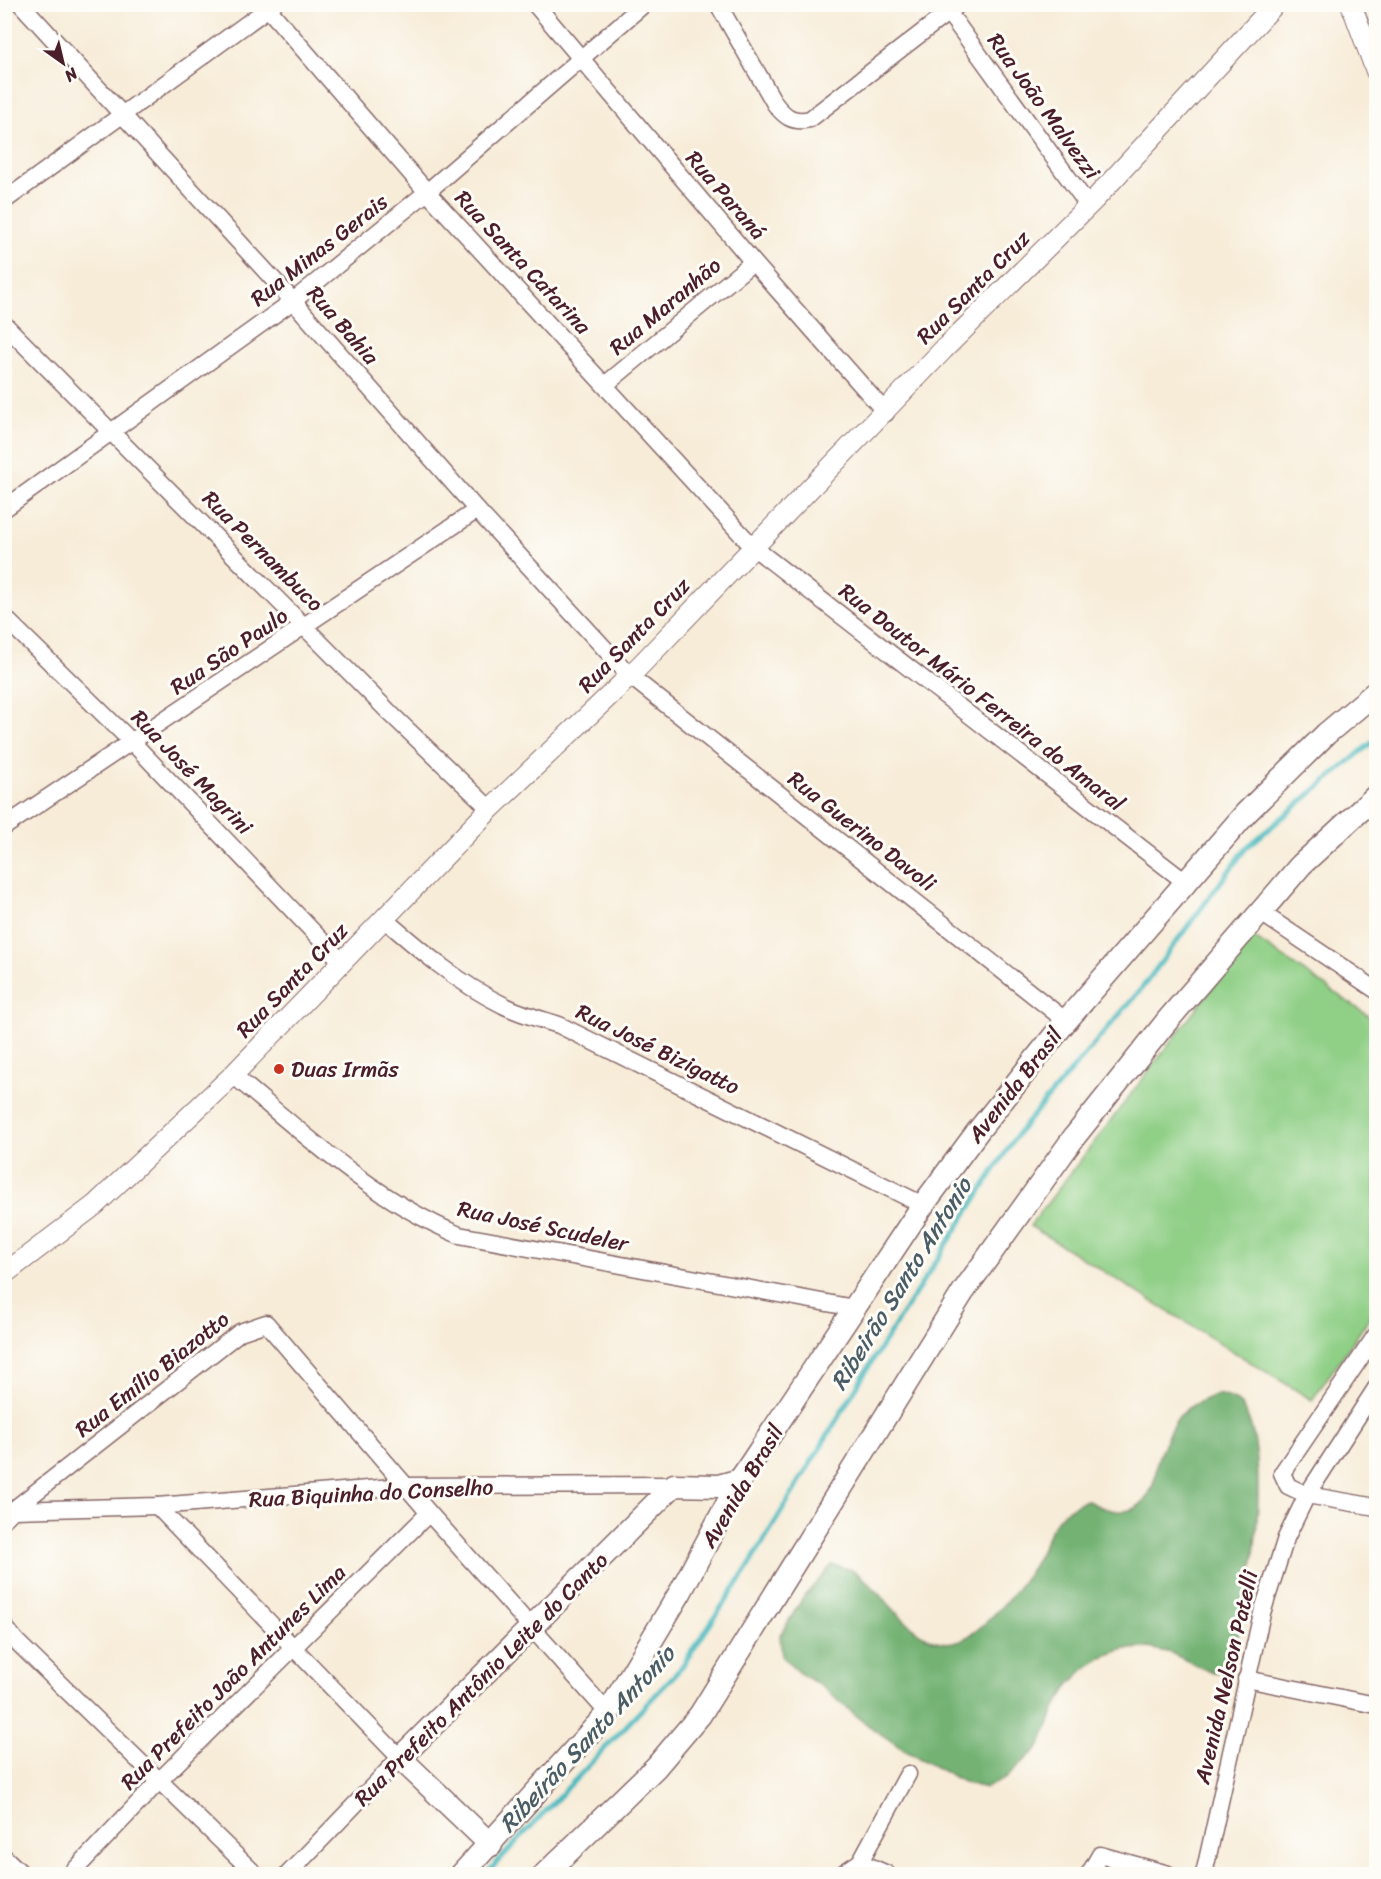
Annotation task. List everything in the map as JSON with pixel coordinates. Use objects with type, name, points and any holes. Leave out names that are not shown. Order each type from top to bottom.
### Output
[{"type":"main road","name":"Avenida Brasil","points":[[462,1875],[608,1713],[681,1591],[740,1480],[922,1205],[1066,1021],[1184,882],[1282,774],[1377,692]]},
{"type":"main road","points":[[545,1875],[656,1767],[700,1714],[756,1629],[963,1292],[1075,1136],[1146,1047],[1260,912],[1310,857],[1377,796]]},
{"type":"main road","name":"Rua Biquinha do Conselho","points":[[674,1485],[718,1486],[740,1480]]},
{"type":"main road","name":"Rua Prefeito Antônio Leite do Canto","points":[[400,1758],[674,1485]]},
{"type":"main road","points":[[400,1758],[491,1845]]},
{"type":"street","name":"Rua Bahia","points":[[21,4],[293,301],[477,510],[630,676]]},
{"type":"street","name":"Rua Paraná","points":[[535,4],[579,59],[753,262],[886,413]]},
{"type":"street","name":"Rua Minas Gerais","points":[[4,509],[293,301],[428,192],[644,4]]},
{"type":"street","points":[[718,4],[775,104],[783,115],[791,120],[810,119],[950,8]]},
{"type":"street","name":"Rua Santa Cruz","points":[[4,1274],[95,1205],[233,1076],[490,809],[630,676],[753,547],[886,413],[943,350],[1088,205],[1275,4]]},
{"type":"street","points":[[1351,4],[1377,71]]},
{"type":"street","points":[[4,201],[123,117],[268,6]]},
{"type":"street","name":"Rua Santa Catarina","points":[[268,6],[428,192],[753,547]]},
{"type":"street","name":"Rua João Malvezzi","points":[[950,8],[1088,205]]},
{"type":"street","name":"Rua Maranhão","points":[[606,386],[753,262]]},
{"type":"street","name":"Rua Pernambuco","points":[[4,324],[306,626],[390,714],[490,809]]},
{"type":"street","name":"Rua São Paulo","points":[[4,827],[133,743],[477,510]]},
{"type":"street","name":"Rua Doutor Mário Ferreira do Amaral","points":[[753,547],[1184,882]]},
{"type":"street","name":"Rua José Magrini","points":[[4,617],[133,743],[343,963]]},
{"type":"street","name":"Rua Guerino Davoli","points":[[630,676],[1066,1021]]},
{"type":"street","points":[[1260,912],[1377,990]]},
{"type":"street","name":"Rua José Bizigatto","points":[[384,919],[435,962],[471,988],[505,1007],[559,1025],[922,1205]]},
{"type":"street","name":"Rua José Scudeler","points":[[233,1076],[346,1167],[395,1203],[430,1223],[459,1235],[854,1308]]},
{"type":"street","name":"Rua Emílio Biazotto","points":[[9,1514],[240,1332],[266,1323],[405,1486]]},
{"type":"street","points":[[1377,1335],[1282,1473],[1286,1484],[1307,1495],[1377,1507]]},
{"type":"street","name":"Avenida Nelson Patelli","points":[[1204,1875],[1246,1679],[1273,1575],[1286,1538],[1307,1495],[1377,1388]]},
{"type":"street","name":"Rua Biquinha do Conselho","points":[[9,1514],[157,1506],[405,1486],[674,1485]]},
{"type":"street","points":[[405,1486],[608,1713]]},
{"type":"street","points":[[157,1506],[400,1758]]},
{"type":"street","name":"Rua Prefeito João Antunes Lima","points":[[71,1875],[160,1780],[429,1513]]},
{"type":"street","points":[[4,1626],[17,1642],[255,1875]]},
{"type":"street","points":[[1246,1679],[1377,1705]]},
{"type":"street","name":"Rua Prefeito Antônio Leite do Canto","points":[[288,1875],[400,1758]]},
{"type":"street","points":[[842,1875],[856,1868],[908,1774]]},
{"type":"street","points":[[1089,1875],[1100,1855],[1168,1875]]},
{"type":"street","points":[[4,1857],[21,1875]]},
{"type":"street","points":[[856,1868],[887,1875]]},
{"type":"green space","points":[[1252,936],[1376,1021],[1376,1309],[1312,1400],[1030,1226]]},
{"type":"green space","points":[[1217,1394],[1238,1402],[1249,1420],[1255,1446],[1258,1477],[1255,1545],[1246,1606],[1237,1639],[1219,1672],[1210,1672],[1171,1653],[1149,1648],[1125,1649],[1104,1656],[1085,1669],[1069,1685],[1057,1705],[1040,1746],[1006,1778],[985,1788],[963,1782],[906,1751],[869,1726],[818,1684],[799,1673],[782,1657],[780,1635],[803,1598],[832,1565],[854,1571],[866,1580],[902,1618],[928,1638],[943,1643],[968,1637],[1000,1608],[1020,1584],[1034,1564],[1053,1526],[1065,1512],[1086,1500],[1097,1506],[1118,1511],[1137,1507],[1144,1501],[1155,1478],[1157,1461],[1175,1422],[1190,1407]]},
{"type":"waterway","name":"Ribeirão Santo Antonio","points":[[486,1874],[680,1669],[745,1572],[871,1363],[1018,1133],[1142,988],[1246,848],[1376,739]]},
{"type":"place","name":"Duas Irmãs","points":[[279,1069]]}]
